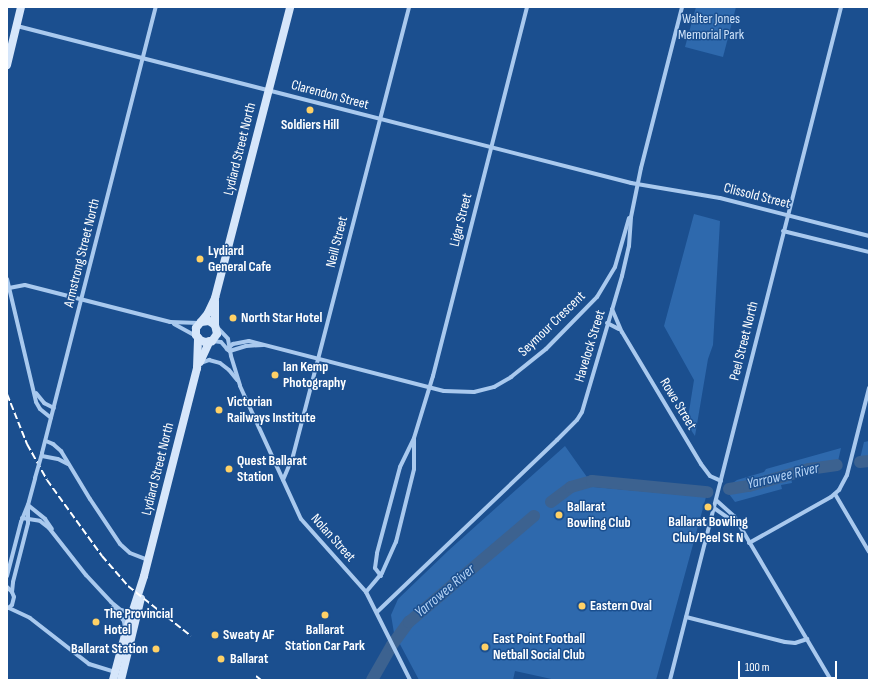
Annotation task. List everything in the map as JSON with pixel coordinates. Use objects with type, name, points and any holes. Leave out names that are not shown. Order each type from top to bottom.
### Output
[{"type":"street","points":[[7,65],[22,7]]},
{"type":"street","name":"Armstrong Street North","points":[[7,576],[22,518],[28,505],[35,478],[43,456],[51,418],[156,7]]},
{"type":"street","name":"Lydiard Street North","points":[[201,322],[215,298],[290,7]]},
{"type":"street","name":"Neill Street","points":[[283,480],[293,456],[409,7]]},
{"type":"street","name":"Ligar Street","points":[[381,576],[375,568],[377,553],[400,467],[414,438],[429,388],[527,7]]},
{"type":"street","name":"Havelock Street","points":[[377,612],[577,420],[584,406],[629,246],[633,203],[682,7]]},
{"type":"street","name":"Peel Street North","points":[[670,680],[841,7]]},
{"type":"street","name":"Clarendon Street","points":[[17,26],[638,185]]},
{"type":"street","name":"Clissold Street","points":[[638,185],[720,198],[869,236]]},
{"type":"street","name":"Seymour Crescent","points":[[230,350],[245,341],[429,388],[462,393],[485,391],[505,381],[546,349],[593,302],[615,267],[633,203]]},
{"type":"street","name":"Clissold Street","points":[[783,231],[869,252]]},
{"type":"street","points":[[7,279],[22,348],[39,408],[51,418]]},
{"type":"street","points":[[9,288],[25,285],[170,322],[210,321],[216,326],[217,334],[211,341]]},
{"type":"street","name":"Lydiard Street North","points":[[215,298],[216,326]]},
{"type":"street","name":"Rowe Street","points":[[612,309],[622,332],[701,464],[710,476],[721,481]]},
{"type":"street","points":[[170,322],[203,342],[220,342],[230,350]]},
{"type":"street","points":[[197,337],[196,328],[201,322]]},
{"type":"street","name":"Rowe Street","points":[[607,323],[615,326],[622,332]]},
{"type":"street","name":"Nolan Street","points":[[216,326],[226,336],[240,386],[306,526],[366,592],[410,680]]},
{"type":"street","name":"Lydiard Street North","points":[[197,337],[198,366]]},
{"type":"street","name":"Lydiard Street North","points":[[118,677],[198,366],[211,341]]},
{"type":"street","name":"Nolan Street","points":[[198,366],[209,360],[220,363],[229,370],[240,386]]},
{"type":"street","points":[[749,543],[835,494],[843,484],[849,468],[869,388]]},
{"type":"street","points":[[35,391],[44,403],[54,408]]},
{"type":"street","name":"Ligar Street","points":[[366,592],[381,576],[395,547],[412,479],[415,460],[414,438]]},
{"type":"street","points":[[46,441],[53,444],[61,451],[120,544],[130,553],[148,560]]},
{"type":"street","points":[[43,456],[62,460],[70,467]]},
{"type":"street","points":[[835,494],[869,552]]},
{"type":"street","points":[[717,498],[733,514],[831,680]]},
{"type":"street","points":[[28,505],[45,519],[86,575],[124,621],[125,635]]},
{"type":"street","name":"Armstrong Street North","points":[[8,608],[14,601],[12,585],[29,519],[28,505]]},
{"type":"street","points":[[714,508],[741,528]]},
{"type":"street","points":[[22,518],[44,524],[54,533]]},
{"type":"street","points":[[7,587],[12,592]]},
{"type":"street","points":[[107,599],[116,607],[135,614]]},
{"type":"street","points":[[8,608],[30,618],[89,664],[118,677]]},
{"type":"street","name":"Lydiard Street North","points":[[118,677],[125,635],[135,614]]},
{"type":"street","points":[[686,617],[785,642],[795,643],[806,639]]},
{"type":"green space","name":"Walter Jones Memorial Park","points":[[696,7],[736,7],[723,57],[685,47]]},
{"type":"green space","points":[[694,214],[720,221],[713,345],[708,359],[695,436],[687,424],[694,380],[664,326]]},
{"type":"green space","points":[[869,441],[869,466],[858,467],[864,442]]},
{"type":"green space","points":[[565,446],[594,487],[706,497],[656,680],[556,680],[515,671],[513,680],[419,680],[394,633],[391,615],[398,599],[449,550]]},
{"type":"green space","points":[[841,448],[836,470],[791,478],[792,483],[781,485],[782,489],[735,502],[729,494],[728,486],[737,480],[764,472],[766,469]]},
{"type":"waterway","name":"Yarrowee River","points":[[860,462],[869,461]]},
{"type":"waterway","name":"Yarrowee River","points":[[729,489],[749,486],[809,469],[837,465]]},
{"type":"waterway","name":"Yarrowee River","points":[[551,502],[571,487],[592,481],[707,492]]},
{"type":"waterway","name":"Yarrowee River","points":[[372,680],[392,645],[409,622],[534,516]]},
{"type":"railway","points":[[7,394],[27,444],[47,480],[102,556],[128,586],[191,636]]},
{"type":"railway","points":[[256,676],[261,680]]},
{"type":"place","name":"Soldiers Hill","points":[[310,110]]},
{"type":"place","name":"Lydiard General Cafe","points":[[200,259]]},
{"type":"place","name":"North Star Hotel","points":[[233,318]]},
{"type":"place","name":"Ian Kemp Photography","points":[[275,375]]},
{"type":"place","name":"Victorian Railways Institute","points":[[219,410]]},
{"type":"place","name":"Quest Ballarat Station","points":[[229,469]]},
{"type":"place","name":"Ballarat Bowling Club/Peel St N","points":[[708,507]]},
{"type":"place","name":"Ballarat Bowling Club","points":[[559,515]]},
{"type":"place","name":"Eastern Oval","points":[[582,606]]},
{"type":"place","name":"Ballarat Station Car Park","points":[[325,615]]},
{"type":"place","name":"The Provincial Hotel","points":[[96,622]]},
{"type":"place","name":"Sweaty AF","points":[[215,635]]},
{"type":"place","name":"East Point Football Netball Social Club","points":[[485,647]]},
{"type":"place","name":"Ballarat Station","points":[[156,649]]},
{"type":"place","name":"Ballarat","points":[[221,659]]}]
